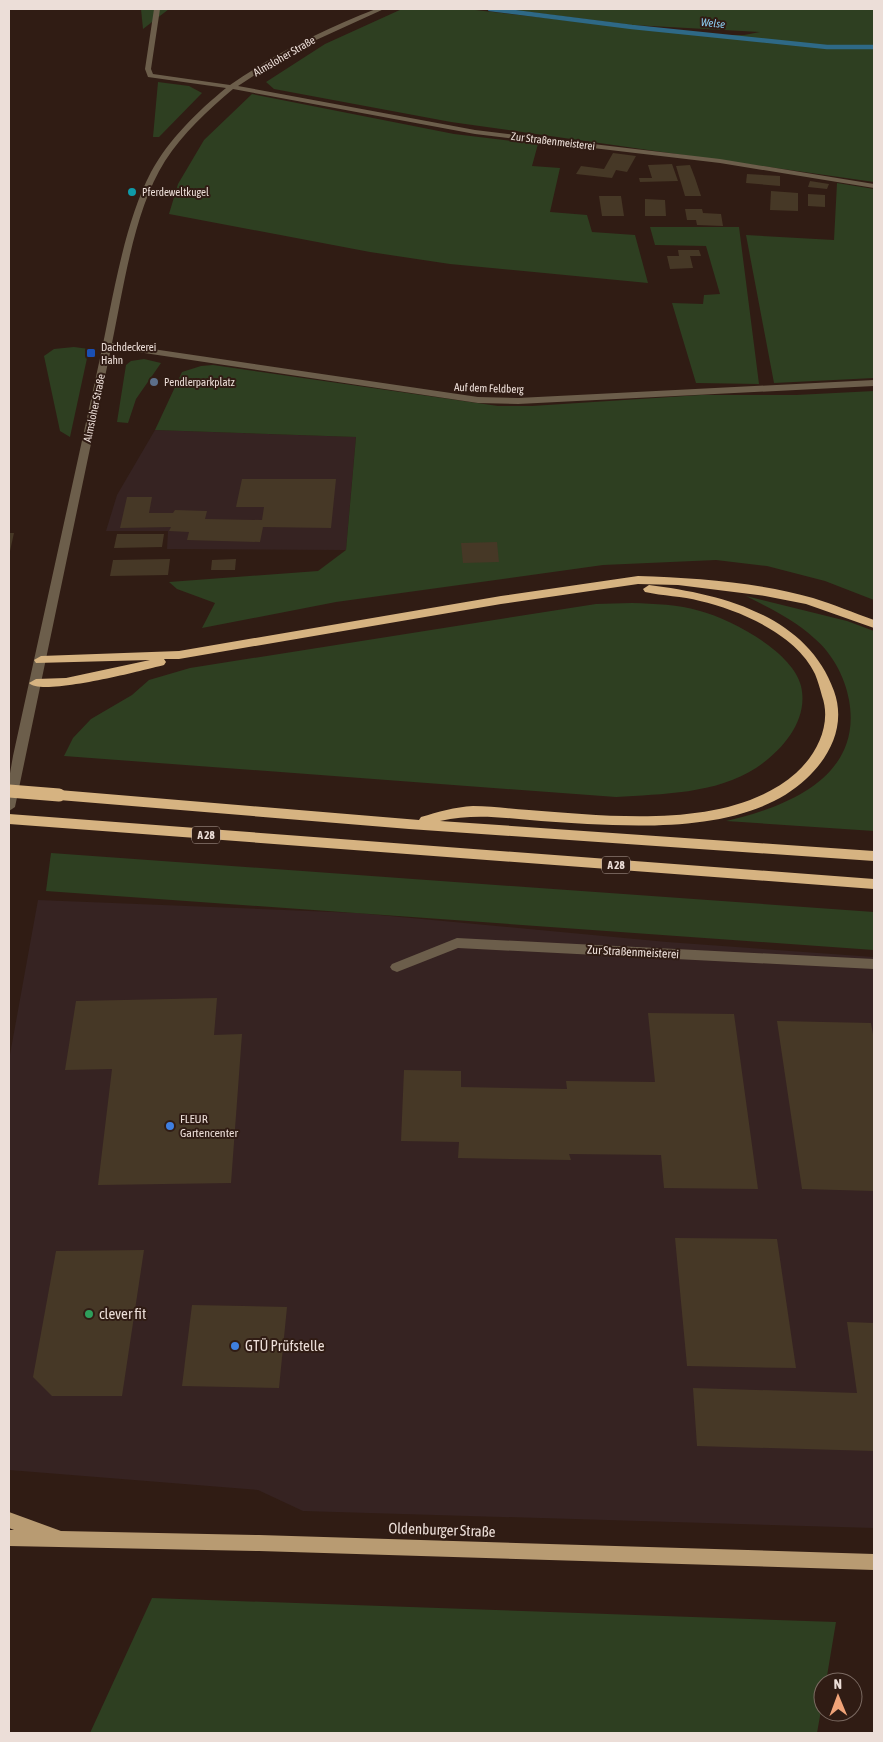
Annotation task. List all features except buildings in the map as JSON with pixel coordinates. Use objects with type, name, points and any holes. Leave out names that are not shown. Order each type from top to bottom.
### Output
[{"type":"highway","points":[[41,660],[179,655],[587,586],[638,580],[678,581],[727,586],[809,601],[874,624]]},
{"type":"highway","points":[[409,824],[464,812],[663,820],[738,810],[771,796],[800,777],[823,749],[833,718],[827,683],[809,655],[788,635],[757,616],[707,598],[664,590],[587,586]]},
{"type":"highway","points":[[36,683],[66,682],[146,666],[179,655]]},
{"type":"highway","name":"A 28","points":[[9,791],[409,824],[874,856]]},
{"type":"highway","name":"A 28","points":[[9,820],[874,884]]},
{"type":"main road","points":[[9,1520],[66,1539]]},
{"type":"main road","name":"Oldenburger Straße","points":[[9,1538],[259,1543],[874,1562]]},
{"type":"street","name":"Zur Straßenmeisterei","points":[[157,9],[148,69],[150,76],[234,87],[447,127],[720,161],[874,186]]},
{"type":"street","name":"Almsloher Straße","points":[[9,807],[107,345],[136,222],[147,186],[163,158],[184,131],[234,87],[307,41],[381,9]]},
{"type":"street","name":"Auf dem Feldberg","points":[[107,345],[478,400],[518,401],[874,383]]},
{"type":"street","name":"Zur Straßenmeisterei","points":[[397,966],[457,943],[874,964]]},
{"type":"shaded area","points":[[155,430],[356,437],[346,550],[167,549],[168,531],[106,531],[117,495]]},
{"type":"shaded area","points":[[38,900],[358,913],[667,942],[874,957],[874,1528],[303,1511],[258,1490],[9,1470],[9,1060]]},
{"type":"green space","points":[[141,9],[169,9],[143,29]]},
{"type":"green space","points":[[402,9],[467,9],[696,35],[744,35],[760,32],[632,25],[507,9],[874,9],[874,182],[451,122],[274,89],[266,82],[325,44]]},
{"type":"green space","points":[[158,82],[189,86],[202,93],[159,137],[153,137]]},
{"type":"green space","points":[[252,94],[454,134],[538,144],[532,166],[560,168],[550,212],[587,215],[592,232],[635,235],[648,283],[450,264],[370,252],[169,214],[178,184],[204,140]]},
{"type":"green space","points":[[837,183],[874,189],[874,378],[774,383],[746,235],[834,240]]},
{"type":"green space","points":[[650,227],[739,227],[759,384],[696,383],[672,303],[703,304],[704,295],[720,294],[706,246],[655,245]]},
{"type":"green space","points":[[74,347],[89,349],[70,437],[60,431],[44,356],[54,349]]},
{"type":"green space","points":[[144,359],[161,363],[136,399],[128,423],[117,422],[126,365],[131,361]]},
{"type":"green space","points":[[213,365],[498,406],[532,406],[701,395],[796,395],[874,391],[874,600],[825,581],[767,566],[716,560],[603,565],[336,602],[202,628],[215,603],[177,589],[169,582],[318,571],[346,550],[356,437],[155,430],[182,372],[201,366]]},
{"type":"green space","points":[[746,596],[847,621],[874,631],[874,831],[726,821],[773,807],[795,797],[816,784],[832,768],[844,749],[850,727],[847,691],[837,666],[821,644],[782,615]]},
{"type":"green space","points":[[632,603],[675,606],[713,615],[728,621],[759,639],[774,649],[786,661],[796,673],[801,686],[801,711],[792,733],[776,752],[756,768],[724,783],[688,791],[616,797],[64,756],[73,738],[91,719],[132,695],[149,680],[190,668],[596,604]]},
{"type":"green space","points":[[51,853],[874,912],[874,950],[46,891]]},
{"type":"green space","points":[[152,1598],[836,1622],[828,1672],[813,1672],[813,1722],[819,1722],[817,1733],[90,1733]]},
{"type":"waterway","name":"Welse","points":[[490,9],[632,27],[827,47],[874,47]]},
{"type":"place","name":"Pferdeweltkugel","points":[[132,192]]},
{"type":"place","name":"Dachdeckerei Hahn","points":[[91,353]]},
{"type":"place","name":"Pendlerparkplatz","points":[[154,382]]},
{"type":"place","name":"FLEUR Gartencenter","points":[[170,1126]]},
{"type":"place","name":"clever fit","points":[[89,1314]]},
{"type":"place","name":"GTÜ Prüfstelle","points":[[235,1346]]}]
